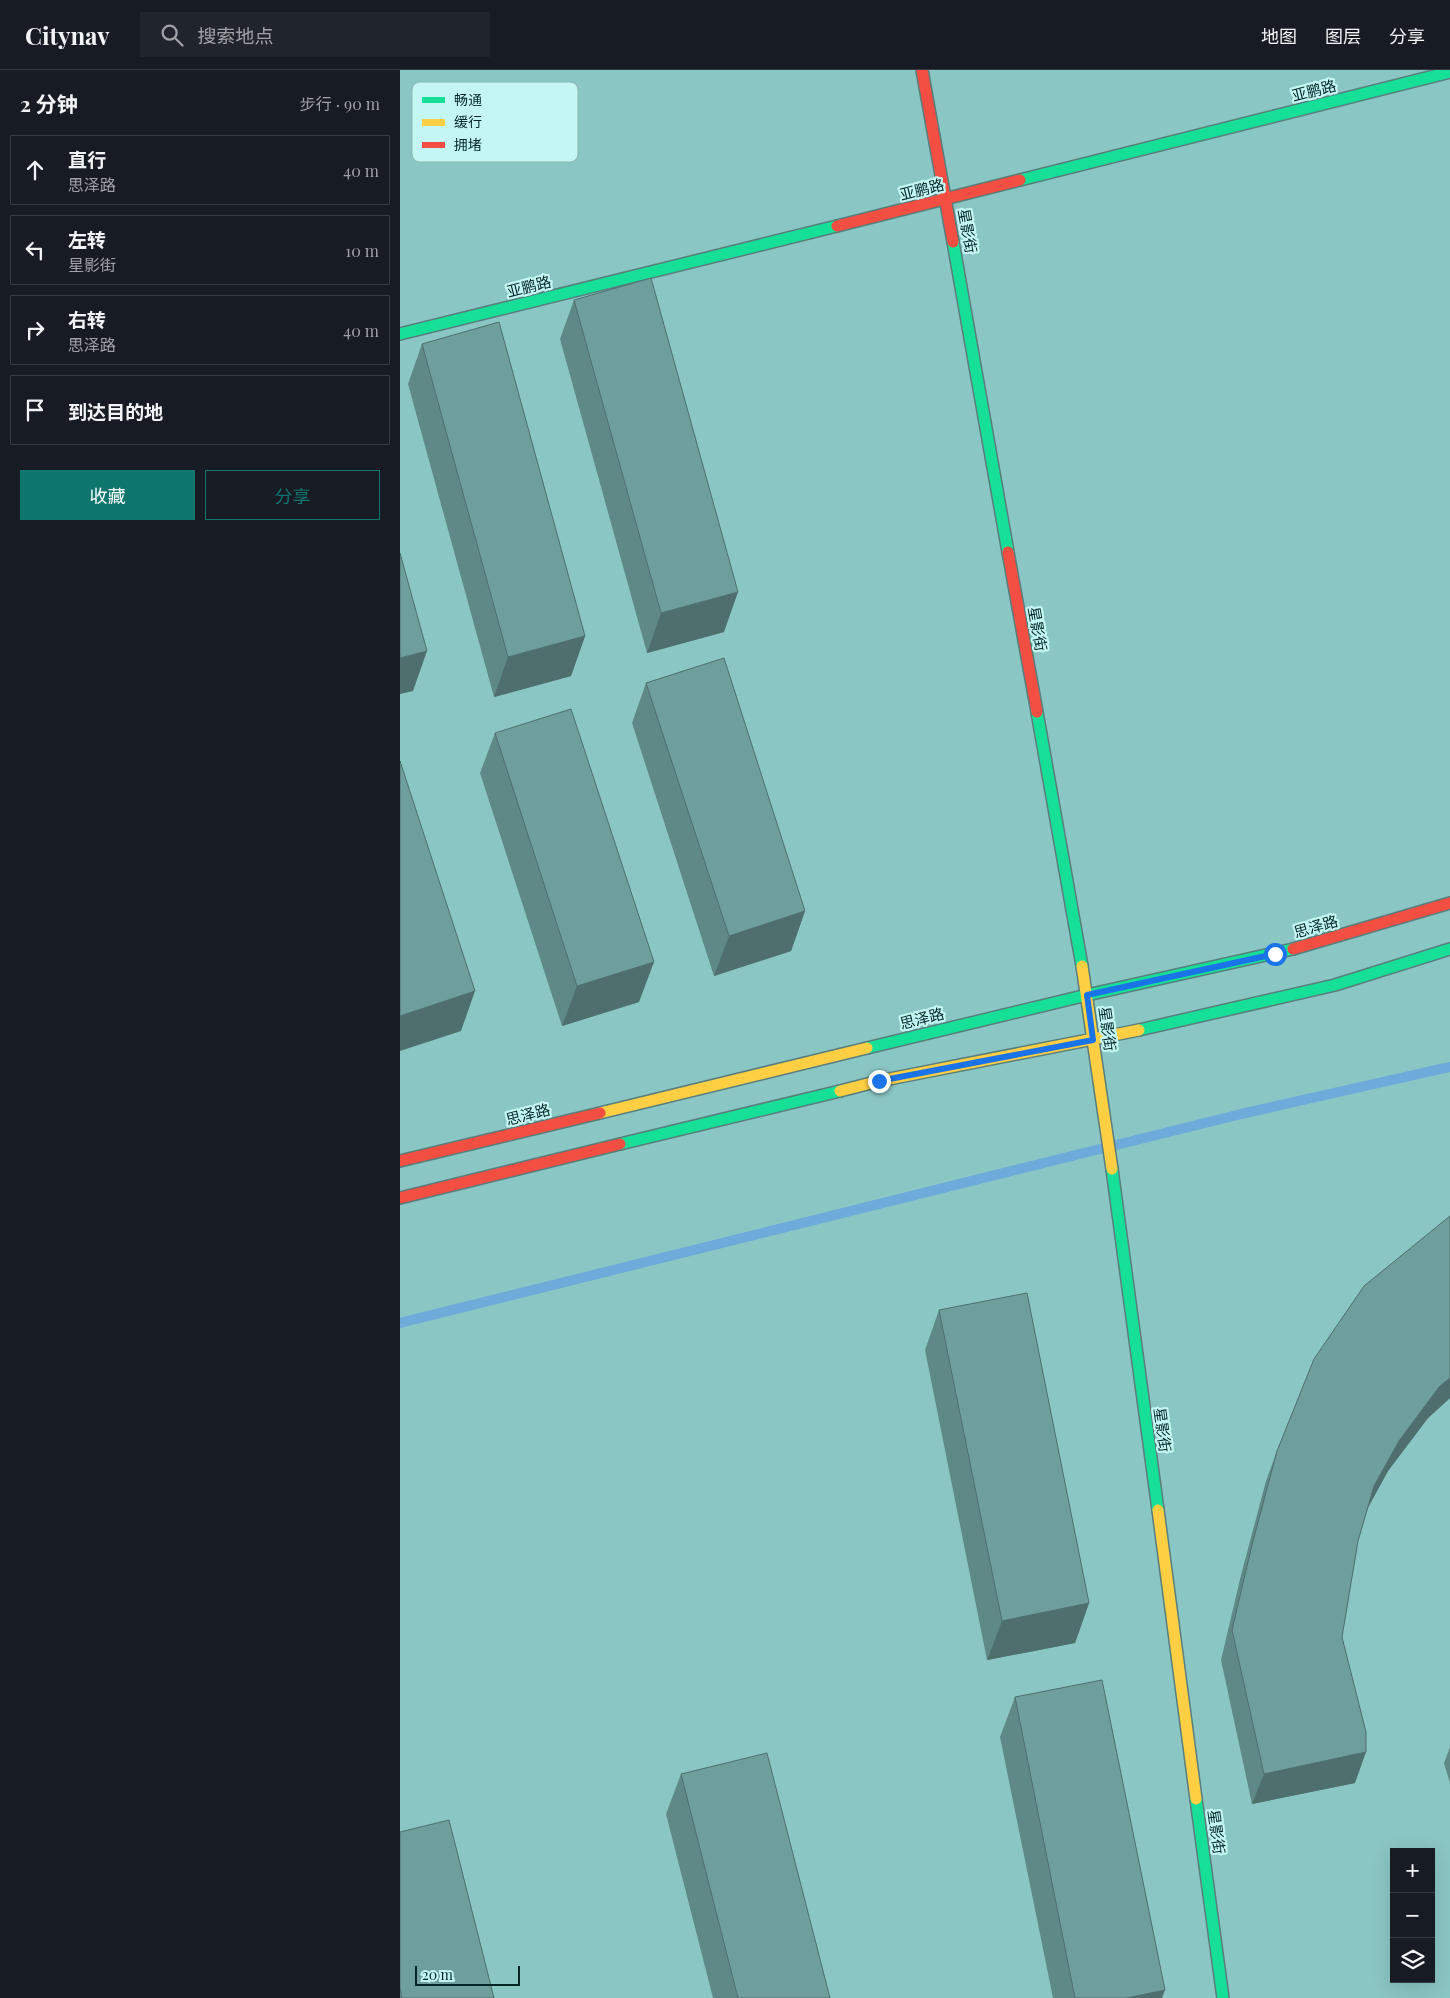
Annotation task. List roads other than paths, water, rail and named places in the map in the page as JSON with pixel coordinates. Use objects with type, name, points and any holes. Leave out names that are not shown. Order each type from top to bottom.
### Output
[{"type":"street","name":"星影街","points":[[922,70],[1087,995],[1223,1998]]},
{"type":"street","name":"亚鹏路","points":[[400,334],[1450,72]]},
{"type":"street","name":"思泽路","points":[[400,1161],[1087,995],[1275,954],[1450,903]]},
{"type":"street","points":[[400,1198],[879,1081],[1093,1040],[1335,985],[1450,949]]},
{"type":"waterway","points":[[400,1323],[1241,1114],[1450,1067]]}]
